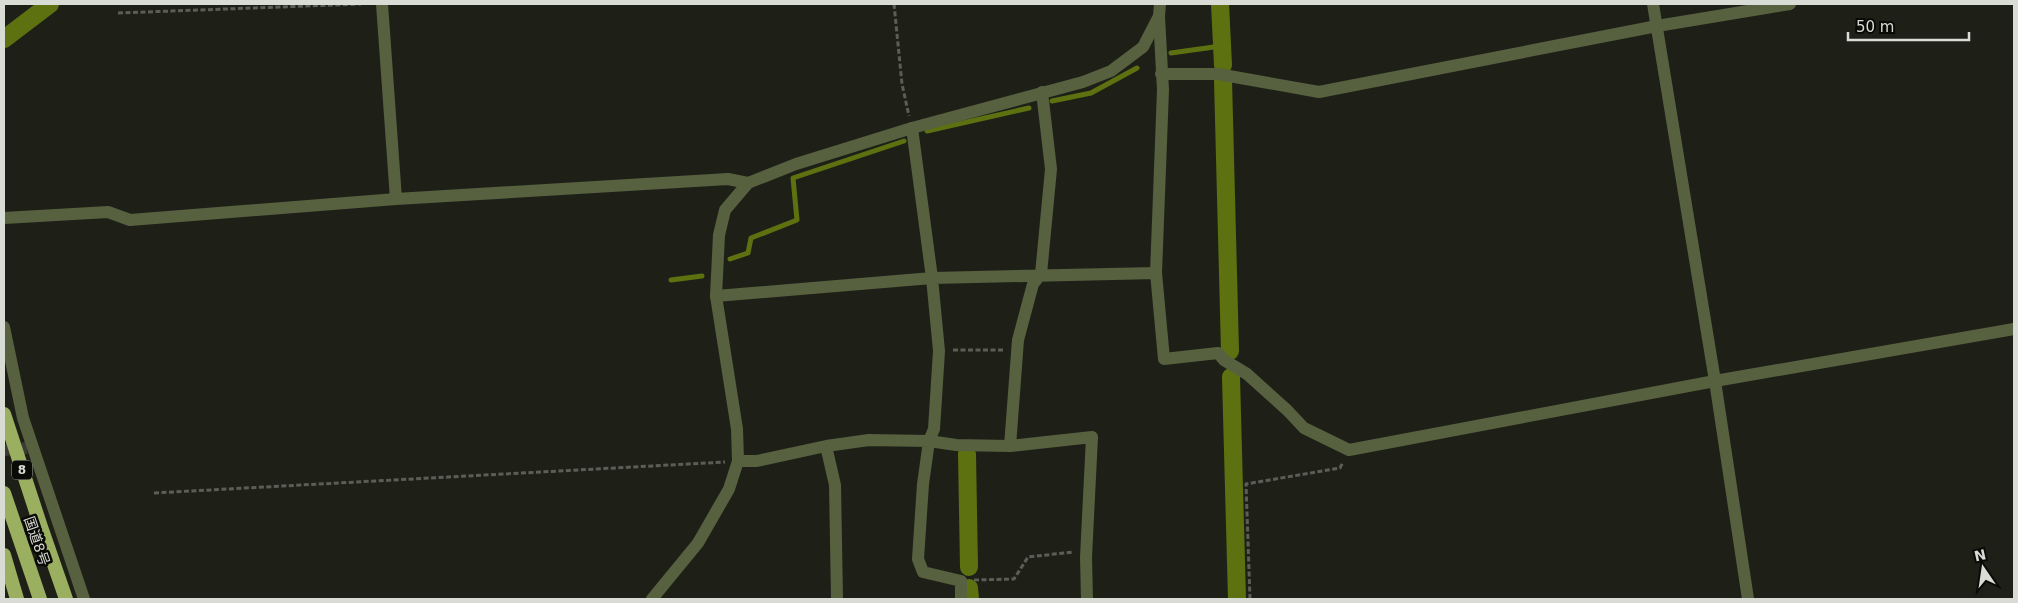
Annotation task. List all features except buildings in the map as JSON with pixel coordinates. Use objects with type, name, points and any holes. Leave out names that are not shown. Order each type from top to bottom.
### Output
[{"type":"highway","name":"8","points":[[4,414],[66,599]]},
{"type":"highway","name":"国道8号","points":[[4,493],[40,599]]},
{"type":"highway","points":[[4,555],[17,599]]},
{"type":"street","points":[[382,4],[396,199]]},
{"type":"street","points":[[1654,4],[1716,381],[1748,599]]},
{"type":"street","points":[[1161,74],[1218,74],[1319,92],[1657,26],[1790,4]]},
{"type":"street","points":[[1160,10],[1163,90],[1156,273],[1164,359],[1218,353],[1224,360],[1247,374],[1304,428],[1349,450],[1716,381],[2014,329]]},
{"type":"street","points":[[652,599],[698,542],[729,489],[738,461],[736,429],[716,296],[719,235],[725,210],[748,183],[796,164],[912,128],[1083,82],[1111,71],[1143,47],[1160,10]]},
{"type":"street","points":[[1010,446],[1018,340],[1032,284],[1042,274],[1051,169],[1042,92]]},
{"type":"street","points":[[912,128],[940,351],[934,429],[929,441],[922,484],[918,560],[923,572],[961,581],[961,599]]},
{"type":"street","points":[[4,218],[108,212],[130,220],[396,199],[728,179],[748,183]]},
{"type":"street","points":[[716,296],[932,278],[1042,274],[1156,273]]},
{"type":"street","points":[[4,327],[30,448],[84,599]]},
{"type":"street","points":[[738,461],[757,461],[826,446],[870,440],[929,441],[1010,446],[1092,437],[1086,551],[1087,599]]},
{"type":"street","points":[[826,446],[835,485],[837,599]]},
{"type":"path","points":[[118,13],[362,4]]},
{"type":"path","points":[[894,4],[902,84],[912,128]]},
{"type":"path","points":[[940,351],[1018,350]]},
{"type":"path","points":[[1250,599],[1246,484],[1340,468],[1349,450]]},
{"type":"path","points":[[154,494],[738,461]]},
{"type":"path","points":[[961,581],[1014,579],[1028,557],[1086,551]]},
{"type":"waterway","points":[[4,39],[50,4]]},
{"type":"waterway","points":[[1220,4],[1223,65]]},
{"type":"waterway","points":[[1171,53],[1221,46]]},
{"type":"waterway","points":[[1052,101],[1091,93],[1137,68]]},
{"type":"waterway","points":[[1223,80],[1230,351]]},
{"type":"waterway","points":[[927,131],[1029,108]]},
{"type":"waterway","points":[[730,259],[748,253],[751,238],[797,220],[793,178],[904,141]]},
{"type":"waterway","points":[[671,280],[702,276]]},
{"type":"waterway","points":[[1231,377],[1237,599]]},
{"type":"waterway","points":[[967,454],[969,567]]},
{"type":"waterway","points":[[969,588],[970,599]]},
{"type":"tunnel","points":[[4,450],[27,448]]}]
